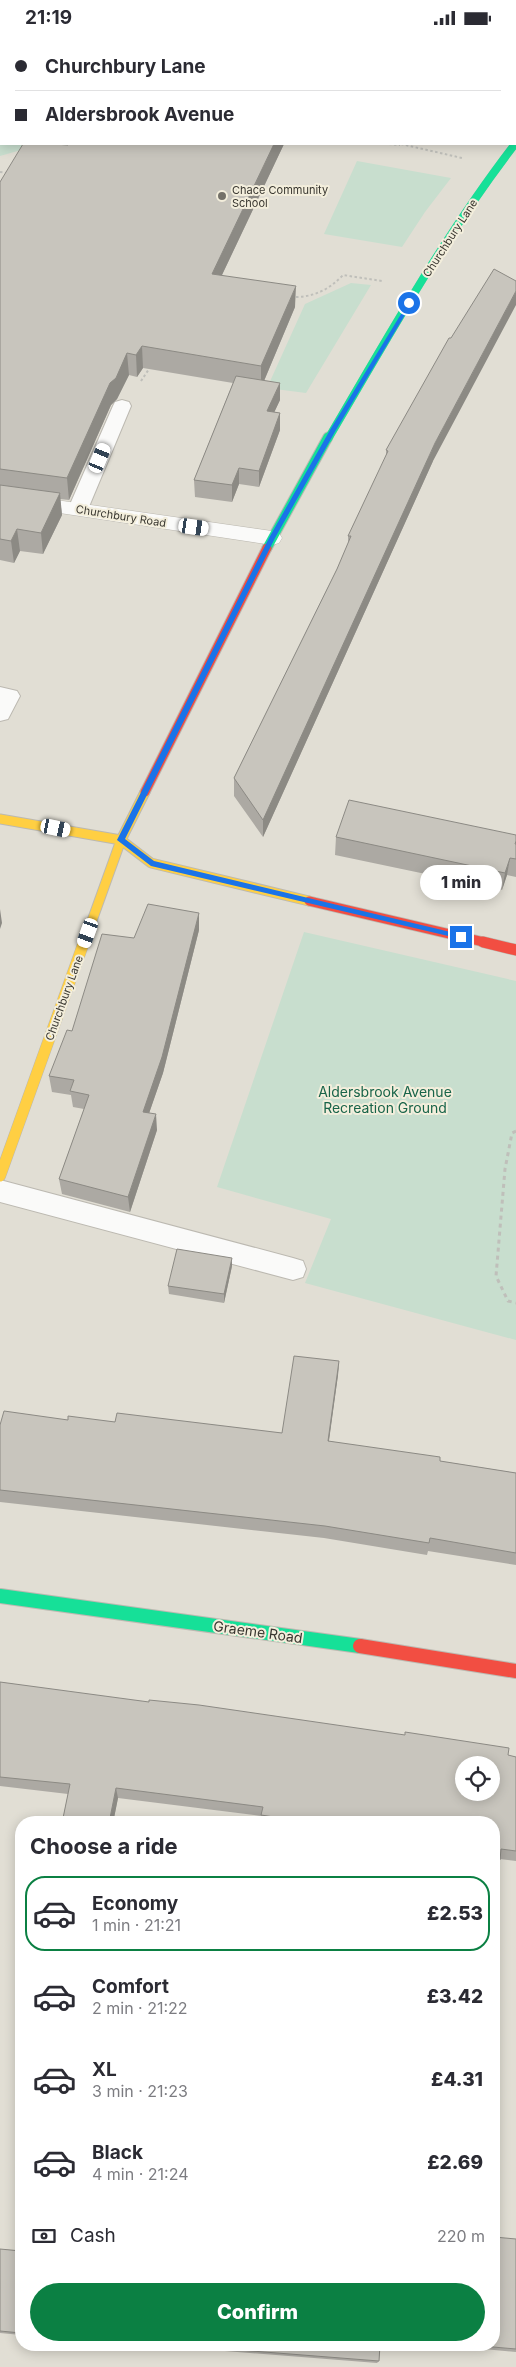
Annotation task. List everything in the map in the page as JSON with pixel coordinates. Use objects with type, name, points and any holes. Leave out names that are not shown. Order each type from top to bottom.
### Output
[{"type":"street","name":"Churchbury Lane","points":[[0,1176],[121,840],[272,538],[333,430],[418,287],[488,178],[513,145]]},
{"type":"street","name":"Churchbury Road","points":[[0,498],[272,538]]},
{"type":"street","points":[[0,819],[121,840],[151,863],[516,950]]},
{"type":"street","name":"Graeme Road","points":[[0,1596],[395,1651],[516,1671]]},
{"type":"lane","points":[[78,509],[122,406]]},
{"type":"lane","points":[[0,694],[9,696],[0,714]]},
{"type":"lane","points":[[0,1191],[293,1269]]},
{"type":"path","points":[[405,145],[462,158]]},
{"type":"path","points":[[4,179],[12,168]]},
{"type":"path","points":[[0,172],[8,173]]},
{"type":"path","points":[[287,296],[309,296],[334,286],[343,275],[418,287]]},
{"type":"path","points":[[516,1131],[512,1133],[505,1169],[496,1276],[508,1301],[516,1303]]},
{"type":"green space","points":[[0,145],[38,145],[0,156]]},
{"type":"green space","points":[[357,161],[451,178],[425,212],[402,247],[324,234]]},
{"type":"green space","points":[[351,283],[371,285],[306,393],[267,388],[305,304]]},
{"type":"green space","name":"Aldersbrook Avenue Recreation Ground","points":[[304,932],[516,981],[516,1340],[305,1283],[331,1219],[217,1187]]},
{"type":"building","points":[[22,145],[274,145],[212,274],[296,286],[261,366],[142,346],[136,355],[127,353],[116,378],[110,383],[67,478],[0,469],[0,182]]},
{"type":"building","points":[[494,269],[516,281],[516,291],[435,443],[263,820],[234,778],[337,569],[351,536],[348,536],[388,451],[386,450],[449,338],[451,338]]},
{"type":"building","points":[[236,376],[280,383],[267,411],[280,413],[259,471],[239,468],[232,485],[194,480]]},
{"type":"building","points":[[0,485],[60,493],[41,533],[17,529],[11,541],[0,539]]},
{"type":"building","points":[[349,800],[516,835],[516,859],[510,858],[505,873],[336,837]]},
{"type":"building","points":[[148,904],[199,913],[162,1057],[143,1112],[156,1114],[128,1197],[59,1179],[89,1095],[70,1091],[74,1080],[49,1076],[67,1030],[72,1031],[102,934],[134,938]]},
{"type":"building","points":[[177,1249],[232,1258],[224,1294],[168,1286]]},
{"type":"building","points":[[294,1356],[339,1361],[328,1441],[440,1457],[440,1461],[516,1473],[516,1553],[430,1538],[429,1543],[325,1526],[0,1490],[0,1425],[4,1411],[68,1420],[68,1416],[115,1422],[117,1413],[282,1433]]},
{"type":"building","points":[[0,1682],[149,1702],[149,1700],[199,1705],[405,1735],[405,1732],[509,1748],[508,1755],[516,1757],[516,1851],[501,1849],[500,1860],[500,1816],[267,1816],[261,1815],[263,1807],[116,1788],[110,1816],[63,1816],[70,1784],[0,1777]]},
{"type":"building","points":[[500,2238],[516,2239],[516,2349],[500,2348]]},
{"type":"building","points":[[0,2249],[15,2250],[15,2332],[0,2331]]},
{"type":"building","points":[[252,2351],[380,2351],[379,2361]]},
{"type":"traffic: fast","points":[[267,548],[307,474],[427,273],[460,220],[514,145]]},
{"type":"traffic: fast","points":[[0,1596],[360,1646]]},
{"type":"traffic: slow","points":[[0,1176],[121,840],[145,792]]},
{"type":"traffic: slow","points":[[0,819],[121,840],[151,863],[309,901]]},
{"type":"traffic: jam","points":[[145,792],[267,548]]},
{"type":"traffic: jam","points":[[309,901],[516,950]]},
{"type":"traffic: jam","points":[[360,1646],[516,1671]]},
{"type":"place","name":"Chace Community School","points":[[222,196]]},
{"type":"route","points":[[409,303],[333,430],[272,538],[121,840],[151,863],[461,937]]}]
